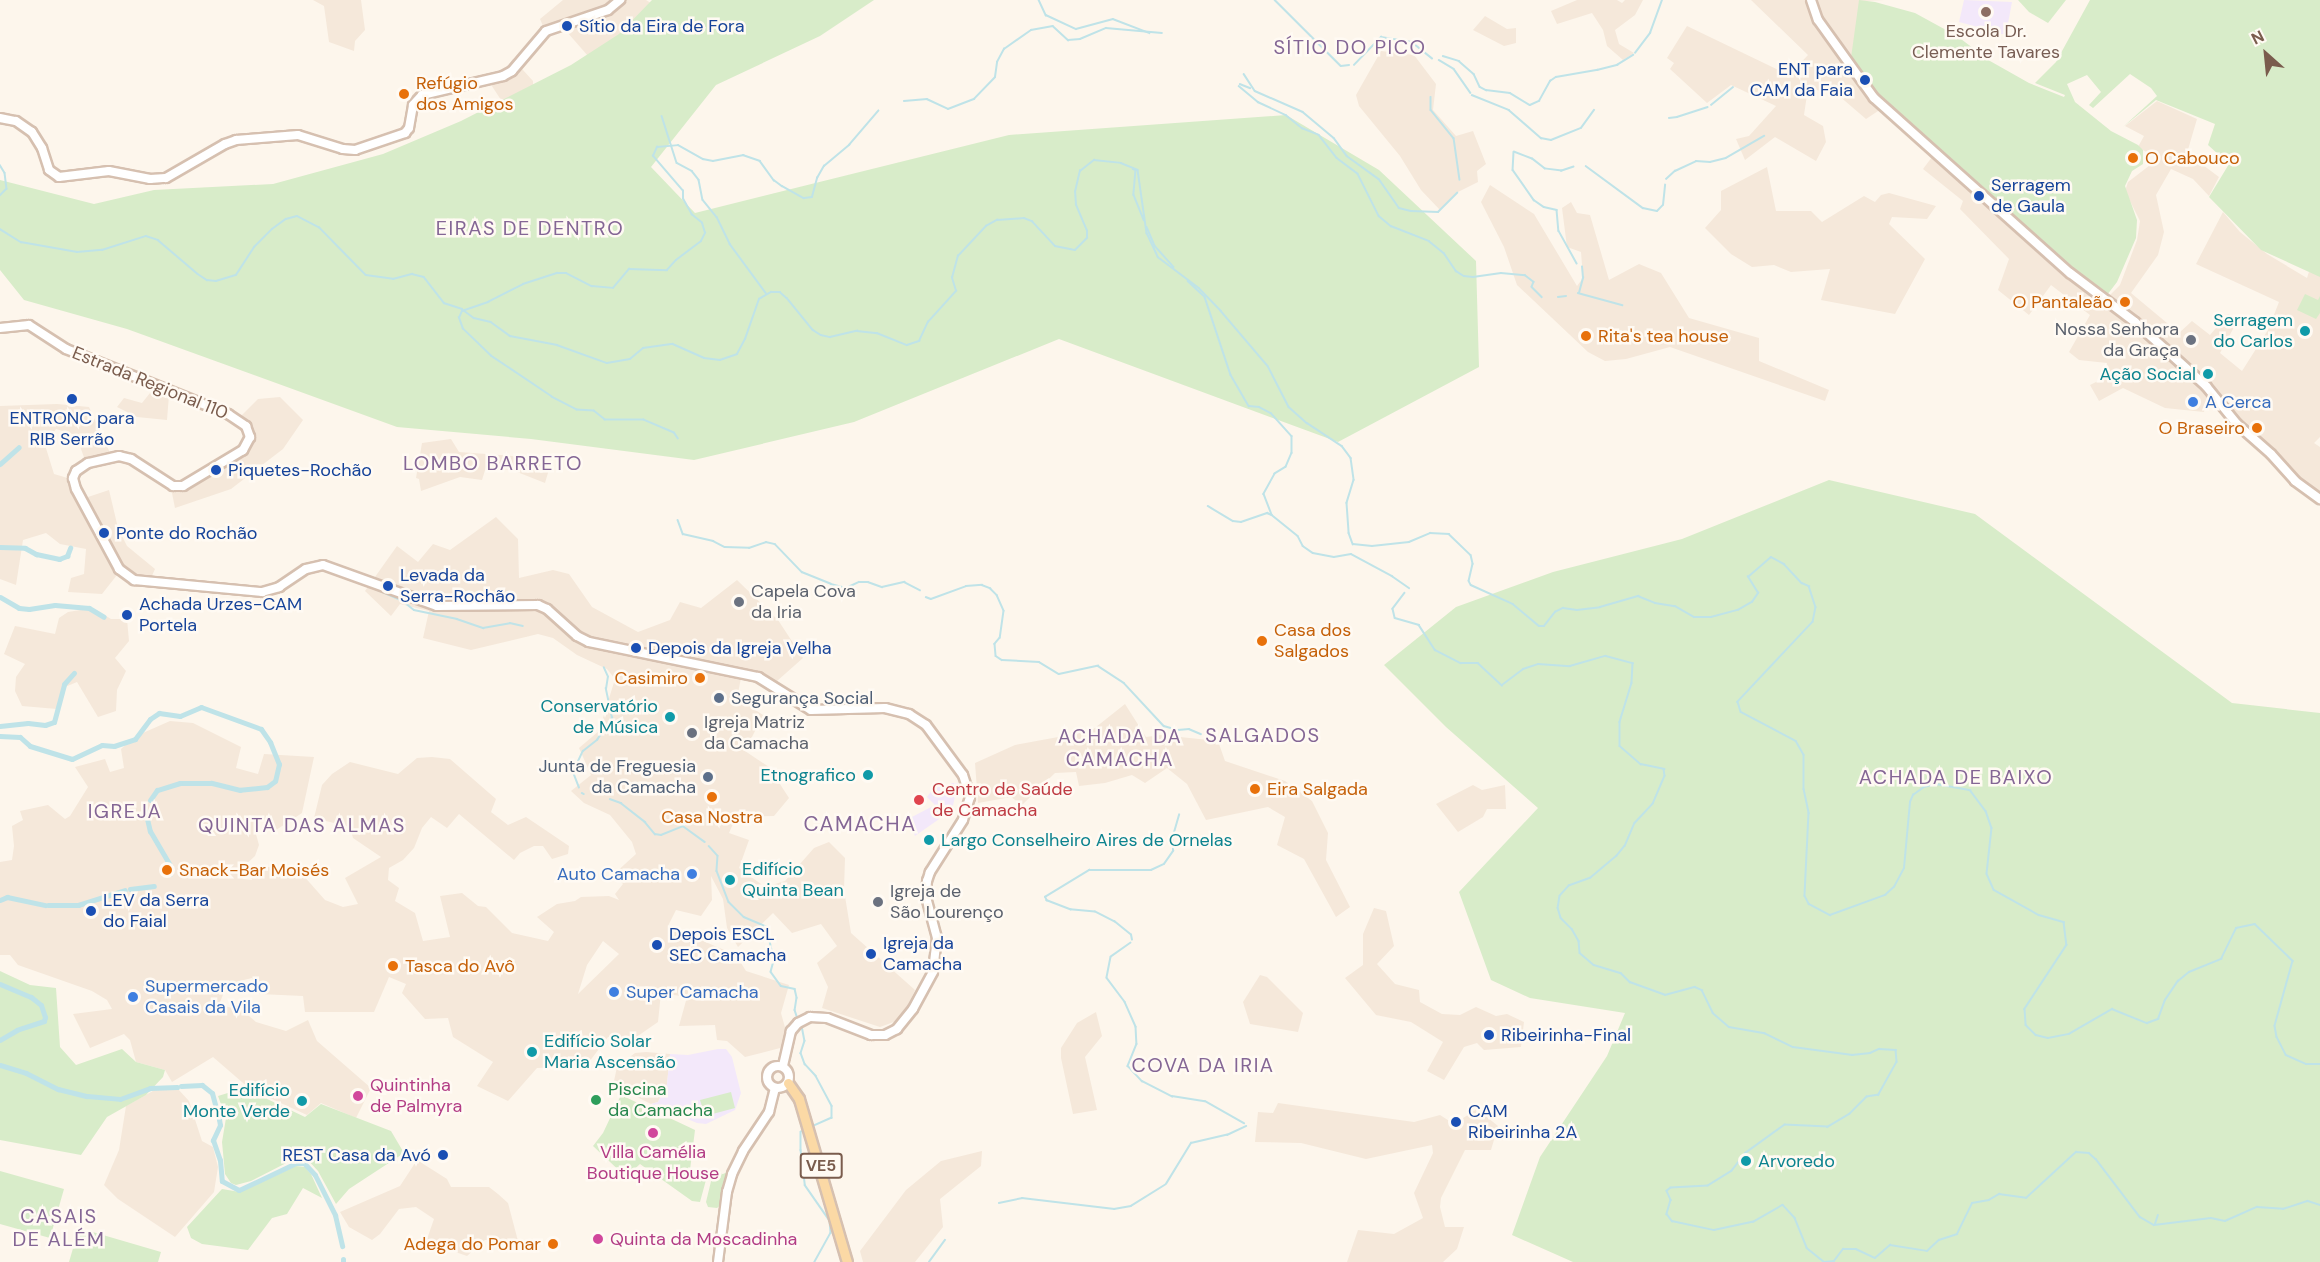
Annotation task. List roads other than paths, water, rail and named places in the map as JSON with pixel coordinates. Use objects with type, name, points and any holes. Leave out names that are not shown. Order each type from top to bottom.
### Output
[{"type":"main road","points":[[0,118],[16,121],[32,132],[42,148],[49,170],[59,177],[109,171],[150,180],[166,178],[236,140],[298,135],[336,147],[355,150],[405,134],[409,128],[413,105],[422,95],[503,76],[512,70],[546,31],[608,10],[620,0]]},
{"type":"main road","points":[[1811,0],[1818,20],[1874,98],[2070,273],[2135,321],[2206,386],[2238,424],[2271,454],[2295,481],[2320,499]]},
{"type":"main road","name":"Estrada Regional 110","points":[[0,328],[29,326],[66,349],[228,414],[246,426],[250,437],[243,450],[183,486],[172,486],[131,459],[119,456],[88,463],[76,471],[73,478],[76,489],[119,569],[134,580],[262,592],[279,587],[306,569],[323,566],[437,606],[538,605],[547,609],[582,639],[758,677],[811,710],[885,708],[909,714],[926,725],[942,742],[963,775],[970,797],[963,820],[927,881],[926,897],[937,938],[934,967],[907,1019],[893,1032],[871,1035],[827,1018],[814,1016],[801,1020],[791,1031],[783,1066]]},
{"type":"main road","points":[[773,1066],[783,1066],[789,1073],[788,1083],[776,1088],[767,1082],[766,1075],[773,1066]]},
{"type":"main road","name":"VE5","points":[[788,1083],[799,1099],[847,1262]]},
{"type":"main road","points":[[718,1262],[725,1203],[732,1174],[742,1151],[770,1112],[776,1088]]},
{"type":"waterway","points":[[1039,0],[1046,15],[1076,29],[1113,19],[1149,33]]},
{"type":"waterway","points":[[1275,0],[1341,66],[1349,65]]},
{"type":"waterway","points":[[1635,53],[1650,33],[1662,0]]},
{"type":"waterway","points":[[904,101],[927,99],[948,109],[974,99],[995,77],[997,62],[1004,49],[1031,30],[1053,26],[1068,40],[1080,39],[1106,28],[1162,33]]},
{"type":"waterway","points":[[1354,65],[1381,37],[1412,42],[1432,58]]},
{"type":"waterway","points":[[1443,56],[1459,61],[1474,74],[1480,87],[1510,93],[1530,105],[1539,101],[1550,81],[1556,77],[1617,65],[1633,55]]},
{"type":"waterway","points":[[1439,60],[1454,69],[1471,93]]},
{"type":"waterway","points":[[1244,74],[1255,91],[1303,112],[1334,138],[1347,156],[1379,179],[1399,208],[1438,212],[1457,193]]},
{"type":"waterway","points":[[1240,84],[1250,88]]},
{"type":"waterway","points":[[1239,86],[1258,102],[1286,115],[1302,128],[1319,135],[1337,158],[1358,174],[1379,216],[1391,226],[1429,241],[1444,253],[1456,271],[1464,276],[1501,273],[1525,275],[1534,282],[1532,287],[1542,297]]},
{"type":"waterway","points":[[1711,105],[1733,87]]},
{"type":"waterway","points":[[1472,95],[1509,110],[1541,138],[1551,140],[1581,128],[1594,110]]},
{"type":"waterway","points":[[1431,97],[1431,110],[1454,138],[1460,180]]},
{"type":"waterway","points":[[1669,118],[1707,107]]},
{"type":"waterway","points":[[678,439],[674,433],[644,420],[605,420],[594,411],[577,410],[552,397],[491,356],[463,329],[459,318],[462,311],[488,302],[523,284],[557,273],[566,273],[592,286],[613,288],[629,269],[667,270],[701,241],[705,233],[702,223],[692,215],[683,199],[683,191],[653,156],[657,147],[678,145],[703,159],[713,161],[743,155],[760,161],[774,180],[782,186],[804,198],[812,197],[817,178],[824,166],[849,145],[878,111]]},
{"type":"waterway","points":[[662,116],[677,163],[692,171],[699,180],[703,200],[717,217],[730,244],[766,293]]},
{"type":"waterway","points":[[1666,179],[1675,171],[1696,161],[1710,162],[1726,158],[1764,136]]},
{"type":"waterway","points":[[1574,167],[1562,171],[1545,169],[1532,159],[1514,152],[1513,170],[1534,200],[1544,207],[1557,210],[1559,231],[1577,263]]},
{"type":"waterway","points":[[0,229],[21,242],[77,252],[102,250],[146,236],[158,240],[207,280],[216,281],[236,275],[254,247],[272,229],[286,219],[297,216],[319,227],[366,275],[393,279],[412,274],[424,277],[444,303],[462,309],[474,318],[491,322],[510,336],[557,345],[607,363],[630,359],[643,348],[673,344],[704,358],[720,360],[737,354],[745,339],[759,299],[771,292],[780,292],[787,298],[813,330],[821,335],[830,337],[857,331],[877,333],[907,345],[919,341],[928,322],[956,291],[952,278],[958,256],[986,226],[997,220],[1024,218],[1032,221],[1055,246],[1075,250],[1087,238],[1087,231],[1076,205],[1075,192],[1080,171],[1094,160],[1121,163],[1138,170],[1147,233],[1158,257],[1199,288],[1221,311],[1268,366],[1289,407],[1307,423],[1342,446],[1351,458],[1354,480],[1347,503],[1349,533],[1353,544],[1372,546],[1409,542],[1430,533],[1449,534],[1471,555],[1473,564],[1469,581],[1471,585],[1513,604],[1539,626],[1544,626],[1555,612],[1563,608],[1577,610],[1600,607],[1638,596],[1655,603],[1675,606],[1694,617],[1711,617],[1738,610],[1752,602],[1758,593],[1748,577],[1771,557],[1784,564],[1802,583],[1809,586],[1816,607],[1813,622],[1738,702],[1741,712],[1796,741],[1804,755],[1804,789],[1809,813],[1805,896],[1809,904],[1830,915],[1885,895],[1894,887],[1904,868],[1910,802],[1913,795],[1924,787],[1936,784],[1970,790],[1986,811],[1992,828],[1987,874],[1994,890],[2039,915],[2064,922],[2067,945],[2025,1009],[2026,1025],[2036,1035],[2048,1038],[2069,1034],[2112,1009],[2147,1023],[2158,1019],[2165,1000],[2178,981],[2189,972],[2221,959],[2236,928],[2255,924],[2293,961],[2275,1026],[2277,1037],[2286,1055],[2306,1064],[2320,1064]]},
{"type":"waterway","points":[[0,165],[5,173],[7,189],[0,196]]},
{"type":"waterway","points":[[1586,166],[1643,208],[1657,211],[1663,205],[1665,185]]},
{"type":"waterway","points":[[1133,169],[1136,170],[1134,195],[1144,220]]},
{"type":"waterway","points":[[1147,227],[1155,246],[1174,267]]},
{"type":"waterway","points":[[1579,293],[1583,278],[1582,267]]},
{"type":"waterway","points":[[1188,281],[1205,297],[1231,375],[1249,406],[1259,407],[1271,413],[1292,436],[1292,453],[1286,467],[1275,474],[1264,494],[1272,515],[1298,536],[1303,546],[1313,553],[1334,557],[1351,554],[1409,588]]},
{"type":"waterway","points":[[1578,293],[1622,305]]},
{"type":"waterway","points":[[1558,297],[1566,296]]},
{"type":"waterway","points":[[0,464],[19,447]]},
{"type":"waterway","points":[[1208,506],[1233,521],[1241,522],[1267,513],[1272,515]]},
{"type":"waterway","points":[[678,520],[683,534],[713,541],[725,547],[749,548],[766,542],[775,544],[802,572],[831,584],[846,588],[859,582],[868,582],[882,587],[904,582],[920,590]]},
{"type":"waterway","points":[[0,547],[25,548],[36,554],[59,559],[67,556],[70,548]]},
{"type":"waterway","points":[[364,584],[403,601],[414,610],[457,619],[483,628],[510,623],[523,626]]},
{"type":"waterway","points":[[926,597],[931,599],[966,586],[982,585],[990,588],[997,595],[1004,611],[1000,638],[995,644],[996,656],[1002,660],[1039,662],[1059,674],[1098,666],[1124,683],[1164,726],[1178,730],[1189,729],[1201,734]]},
{"type":"waterway","points":[[1405,593],[1393,609],[1395,618],[1419,625],[1435,650],[1461,663],[1478,663],[1502,685],[1523,669],[1538,664],[1570,666],[1606,656],[1633,663],[1632,683],[1620,722],[1620,746],[1641,764],[1664,769],[1665,776],[1653,804],[1635,823],[1625,846],[1617,856],[1591,878],[1569,886],[1560,896],[1558,908],[1561,918],[1572,929],[1579,941],[1580,953],[1594,965],[1621,973],[1630,982],[1665,995],[1695,987],[1702,990],[1713,1013],[1729,1027],[1764,1033],[1793,1047],[1852,1055],[1870,1053],[1879,1049],[1896,1050],[1897,1062],[1879,1095],[1867,1097],[1850,1114],[1828,1127],[1785,1125],[1746,1153],[1732,1171],[1708,1186],[1671,1188],[1667,1191],[1671,1200],[1667,1214],[1672,1221],[1714,1230],[1753,1222],[1783,1205],[1795,1218],[1807,1248],[1824,1262],[1834,1261],[1843,1249],[1856,1249],[1875,1258],[1890,1245],[1927,1251],[1939,1240],[1957,1234],[1972,1203],[1989,1200],[1999,1194],[2026,1198],[2076,1152],[2089,1153],[2096,1159],[2140,1217],[2154,1225],[2211,1218],[2225,1221],[2257,1207],[2283,1209],[2308,1201],[2320,1205]]},
{"type":"waterway","points":[[0,597],[19,608],[29,609],[55,605],[89,608],[104,617]]},
{"type":"waterway","points":[[579,788],[573,772],[583,751],[597,740],[612,718],[606,689],[608,677],[604,668]]},
{"type":"waterway","points":[[0,726],[28,723],[45,725],[54,722],[64,684],[74,673]]},
{"type":"waterway","points":[[0,736],[20,737],[30,746],[72,759],[102,745],[114,746],[135,739],[150,719],[159,713],[180,716],[201,707],[261,729],[270,742],[279,764],[275,781],[267,787],[240,790],[211,783],[180,783],[157,790],[150,800]]},
{"type":"waterway","points":[[610,799],[621,803],[645,822],[655,834],[661,835],[683,826],[705,842]]},
{"type":"waterway","points":[[145,810],[150,831],[171,867],[170,874]]},
{"type":"waterway","points":[[1132,940],[1131,935],[1115,922],[1095,912],[1071,910],[1047,901],[1045,897],[1089,870],[1151,870],[1164,864],[1173,851],[1173,836],[1179,815]]},
{"type":"waterway","points":[[709,846],[718,856],[717,871],[729,902],[744,917],[767,927],[774,961],[771,972],[781,986],[795,989],[797,998],[795,1010],[798,1019]]},
{"type":"waterway","points":[[130,889],[154,886]]},
{"type":"waterway","points":[[48,905],[78,905],[125,890]]},
{"type":"waterway","points":[[0,900],[7,897],[45,905]]},
{"type":"waterway","points":[[1131,943],[1111,957],[1107,978],[1125,1002],[1136,1027],[1137,1044],[1128,1066],[1142,1081],[1172,1096],[1205,1101],[1244,1123]]},
{"type":"waterway","points":[[0,984],[31,997],[41,1005],[45,1017],[44,1021],[17,1030],[0,1040]]},
{"type":"waterway","points":[[802,1026],[805,1041],[801,1053],[805,1064],[816,1076],[832,1106],[832,1118],[812,1127]]},
{"type":"waterway","points":[[0,1065],[26,1073],[58,1089],[87,1096],[120,1099],[150,1088],[177,1087]]},
{"type":"waterway","points":[[181,1086],[202,1085],[212,1093],[220,1125],[213,1140],[220,1160],[222,1181],[239,1190],[296,1163],[304,1163],[315,1175],[335,1215],[342,1246]]},
{"type":"waterway","points":[[1166,1184],[1191,1143],[1227,1135],[1246,1126]]},
{"type":"waterway","points":[[805,1130],[801,1132],[805,1185],[830,1221],[831,1233],[815,1262]]},
{"type":"waterway","points":[[999,1203],[1022,1198],[1114,1209],[1131,1206],[1165,1185]]},
{"type":"waterway","points":[[2155,1224],[2158,1215]]},
{"type":"waterway","points":[[929,1262],[945,1240]]},
{"type":"place","name":"Escola Dr. Clemente Tavares","points":[[1986,12]]},
{"type":"place","name":"Sítio da Eira de Fora","points":[[567,26]]},
{"type":"place","name":"ENT para CAM da Faia","points":[[1865,80]]},
{"type":"place","name":"Refúgio dos Amigos","points":[[404,94]]},
{"type":"place","name":"O Cabouco","points":[[2133,158]]},
{"type":"place","name":"Serragem de Gaula","points":[[1979,196]]},
{"type":"place","name":"O Pantaleão","points":[[2125,302]]},
{"type":"place","name":"Serragem do Carlos","points":[[2305,331]]},
{"type":"place","name":"Rita's tea house","points":[[1586,336]]},
{"type":"place","name":"Nossa Senhora da Graça","points":[[2191,340]]},
{"type":"place","name":"Ação Social","points":[[2208,374]]},
{"type":"place","name":"ENTRONC para RIB Serrão","points":[[72,399]]},
{"type":"place","name":"A Cerca","points":[[2193,402]]},
{"type":"place","name":"O Braseiro","points":[[2257,428]]},
{"type":"place","name":"Piquetes-Rochão","points":[[216,470]]},
{"type":"place","name":"Ponte do Rochão","points":[[104,533]]},
{"type":"place","name":"Levada da Serra-Rochão","points":[[388,586]]},
{"type":"place","name":"Capela Cova da Iria","points":[[739,602]]},
{"type":"place","name":"Achada Urzes-CAM Portela","points":[[127,615]]},
{"type":"place","name":"Casa dos Salgados","points":[[1262,641]]},
{"type":"place","name":"Depois da Igreja Velha","points":[[636,648]]},
{"type":"place","name":"Casimiro","points":[[700,678]]},
{"type":"place","name":"Segurança Social","points":[[719,698]]},
{"type":"place","name":"Conservatório de Música","points":[[670,717]]},
{"type":"place","name":"Igreja Matriz da Camacha","points":[[692,733]]},
{"type":"place","name":"Etnografico","points":[[868,775]]},
{"type":"place","name":"Junta de Freguesia da Camacha","points":[[708,777]]},
{"type":"place","name":"Eira Salgada","points":[[1255,789]]},
{"type":"place","name":"Casa Nostra","points":[[712,797]]},
{"type":"place","name":"Centro de Saúde de Camacha","points":[[919,800]]},
{"type":"place","name":"Largo Conselheiro Aires de Ornelas","points":[[929,840]]},
{"type":"place","name":"Snack-Bar Moisés","points":[[167,870]]},
{"type":"place","name":"Auto Camacha","points":[[692,874]]},
{"type":"place","name":"Edifício Quinta Bean","points":[[730,880]]},
{"type":"place","name":"Igreja de São Lourenço","points":[[878,902]]},
{"type":"place","name":"LEV da Serra do Faial","points":[[91,911]]},
{"type":"place","name":"Depois ESCL SEC Camacha","points":[[657,945]]},
{"type":"place","name":"Igreja da Camacha","points":[[871,954]]},
{"type":"place","name":"Tasca do Avô","points":[[393,966]]},
{"type":"place","name":"Super Camacha","points":[[614,992]]},
{"type":"place","name":"Supermercado Casais da Vila","points":[[133,997]]},
{"type":"place","name":"Ribeirinha-Final","points":[[1489,1035]]},
{"type":"place","name":"Edifício Solar Maria Ascensão","points":[[532,1052]]},
{"type":"place","name":"Quintinha de Palmyra","points":[[358,1096]]},
{"type":"place","name":"Piscina da Camacha","points":[[596,1100]]},
{"type":"place","name":"Edifício Monte Verde","points":[[302,1101]]},
{"type":"place","name":"CAM Ribeirinha 2A","points":[[1456,1122]]},
{"type":"place","name":"Villa Camélia Boutique House","points":[[653,1133]]},
{"type":"place","name":"REST Casa da Avó","points":[[443,1155]]},
{"type":"place","name":"Arvoredo","points":[[1746,1161]]},
{"type":"place","name":"Quinta da Moscadinha","points":[[598,1239]]},
{"type":"place","name":"Adega do Pomar","points":[[553,1244]]},
{"type":"district","name":"SÍTIO DO PICO","points":[[1350,47]]},
{"type":"district","name":"EIRAS DE DENTRO","points":[[530,228]]},
{"type":"district","name":"LOMBO BARRETO","points":[[493,463]]},
{"type":"district","name":"SALGADOS","points":[[1263,735]]},
{"type":"district","name":"ACHADA DA CAMACHA","points":[[1120,748]]},
{"type":"district","name":"ACHADA DE BAIXO","points":[[1956,777]]},
{"type":"district","name":"IGREJA","points":[[125,811]]},
{"type":"district","name":"CAMACHA","points":[[860,824]]},
{"type":"district","name":"QUINTA DAS ALMAS","points":[[302,825]]},
{"type":"district","name":"COVA DA IRIA","points":[[1203,1065]]},
{"type":"district","name":"CASAIS DE ALÉM","points":[[59,1228]]}]
